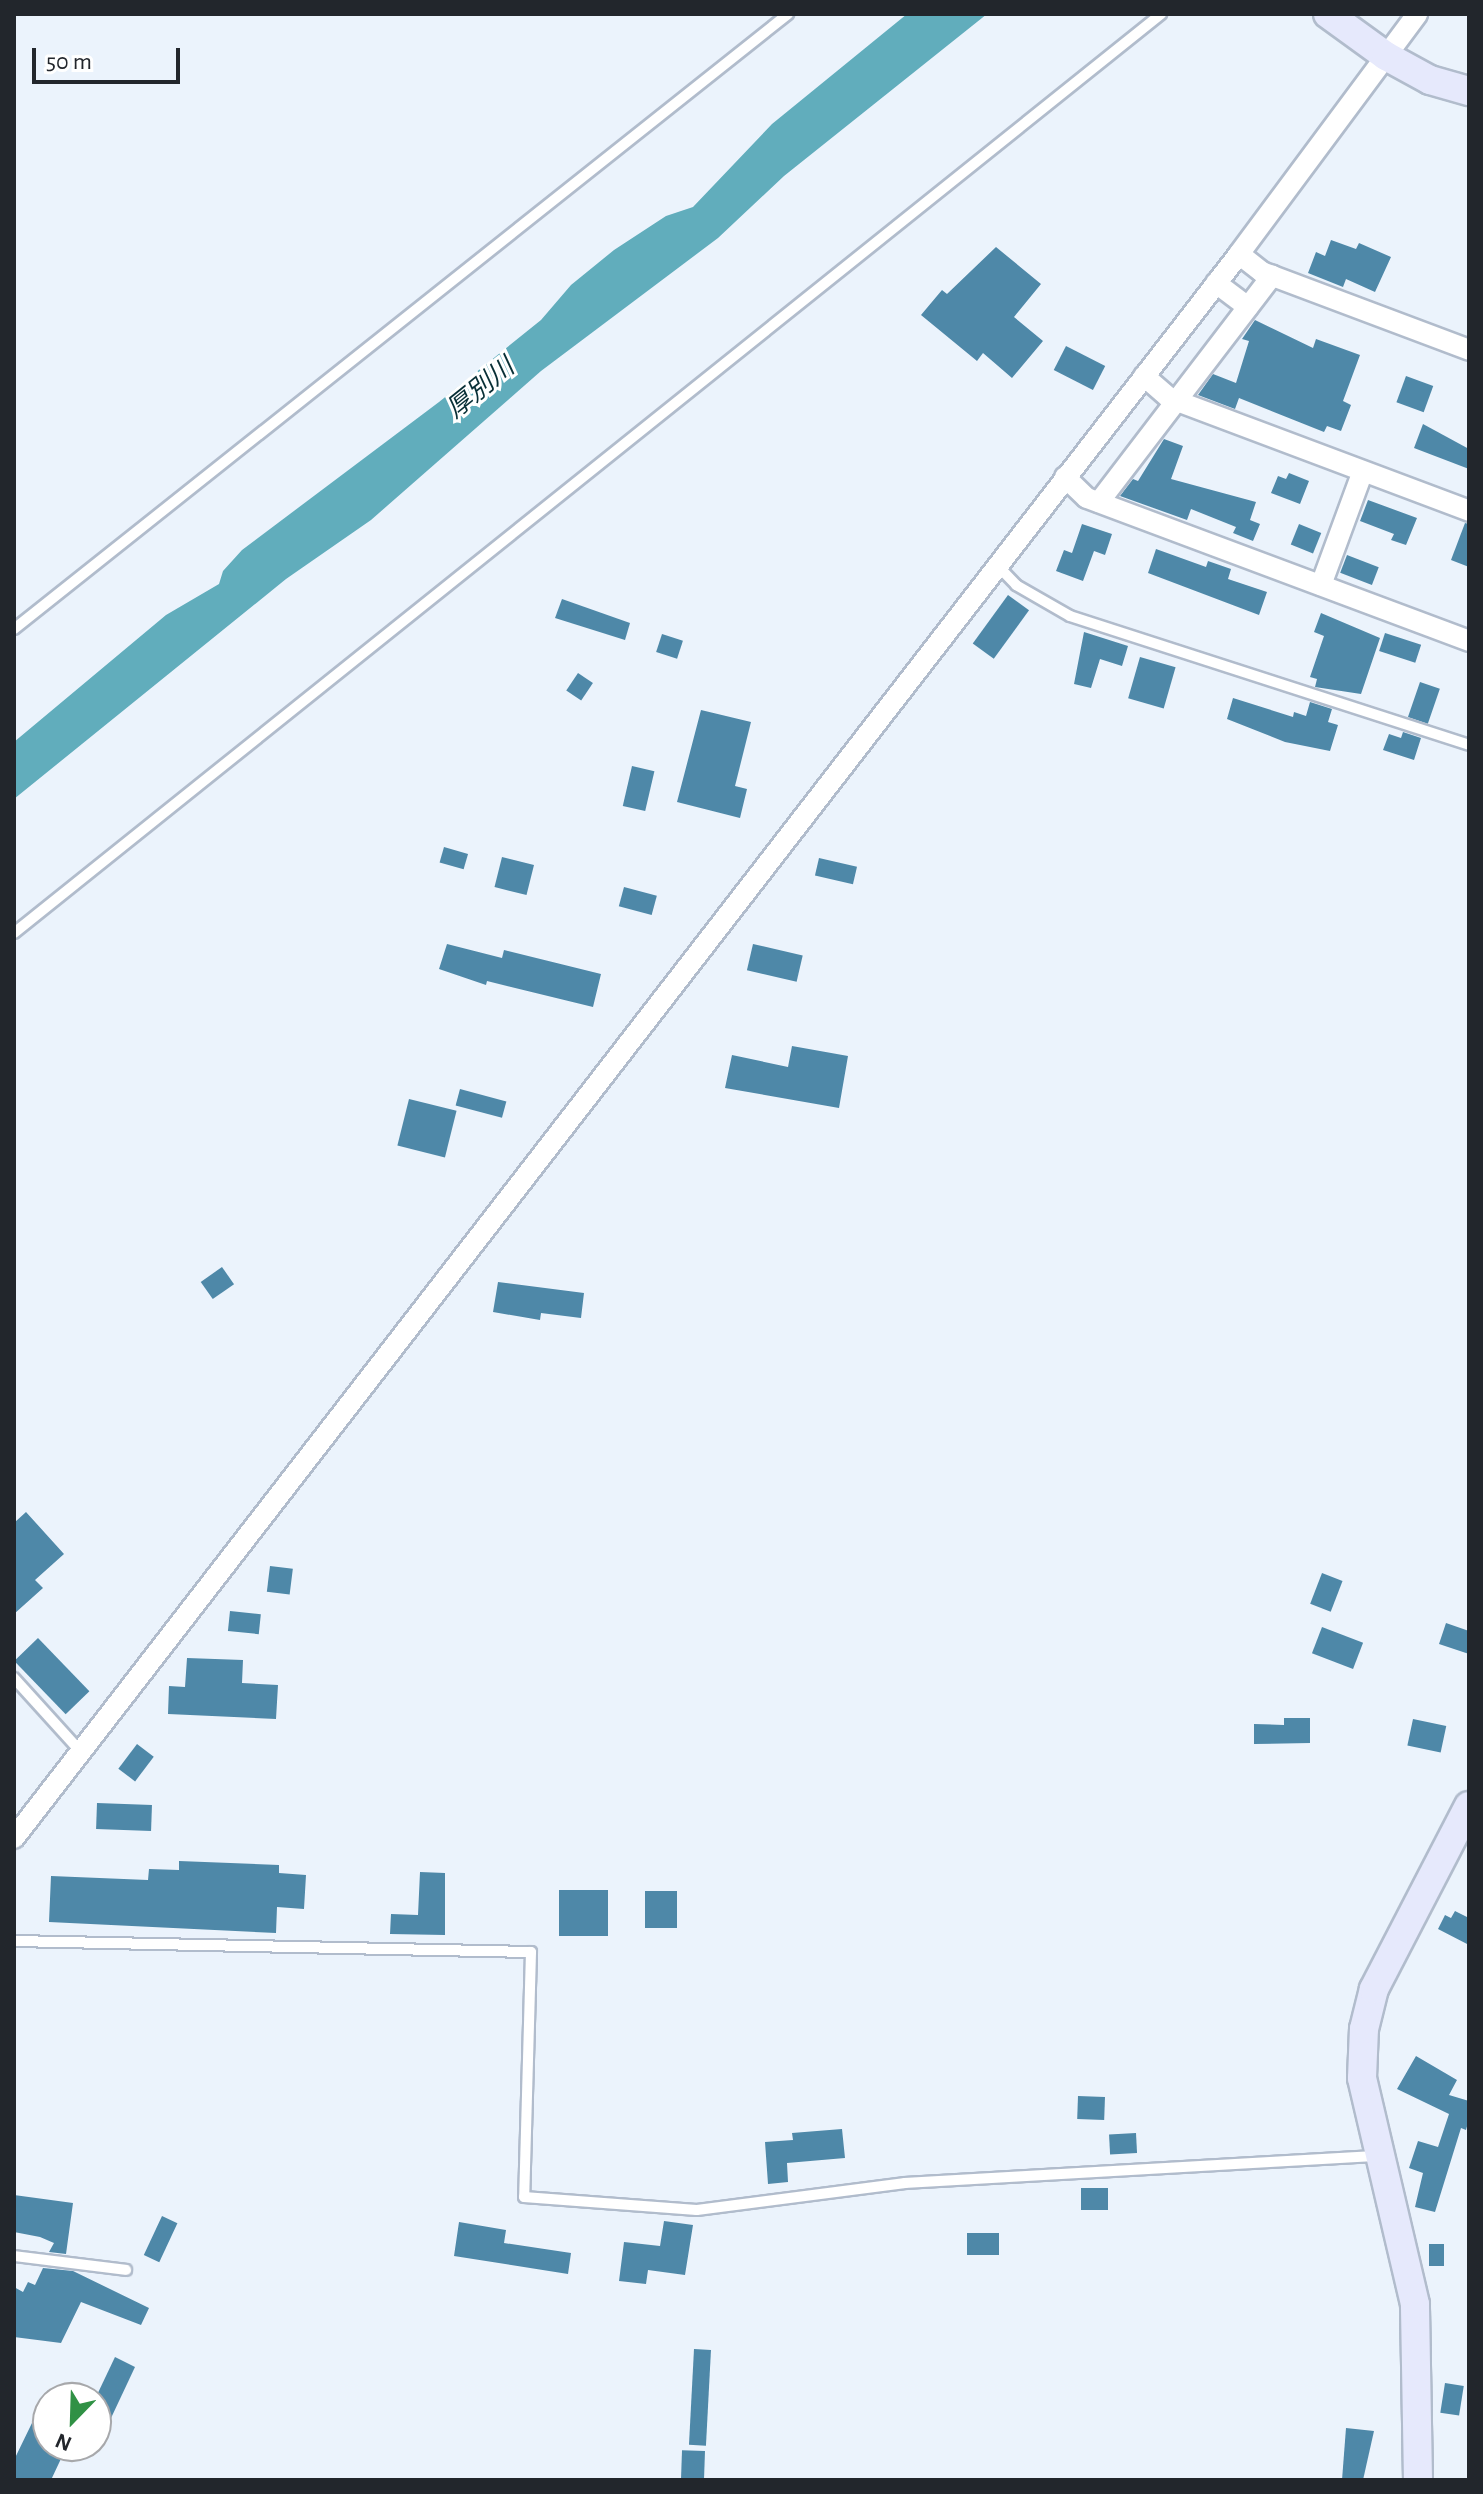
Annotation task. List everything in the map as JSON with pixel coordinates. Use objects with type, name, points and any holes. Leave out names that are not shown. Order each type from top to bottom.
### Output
[{"type":"street","points":[[1328,14],[1386,56],[1430,80],[1469,91]]},
{"type":"street","points":[[14,1838],[1239,254],[1417,14]]},
{"type":"street","points":[[1239,254],[1272,276],[1469,350]]},
{"type":"street","points":[[1099,502],[1272,276]]},
{"type":"street","points":[[1216,283],[1248,307]]},
{"type":"street","points":[[1144,376],[1176,401],[1469,511]]},
{"type":"street","points":[[1321,585],[1363,471]]},
{"type":"street","points":[[1065,477],[1099,502],[1469,641]]},
{"type":"street","points":[[1418,2480],[1415,2304],[1362,2078],[1364,2029],[1374,1989],[1469,1806]]},
{"type":"lane","points":[[14,629],[788,14]]},
{"type":"lane","points":[[14,933],[1161,14]]},
{"type":"lane","points":[[997,565],[1016,585],[1070,616],[1469,745]]},
{"type":"lane","points":[[14,1678],[81,1752]]},
{"type":"lane","points":[[14,1941],[531,1952],[524,2197],[697,2210],[905,2183],[1380,2156]]},
{"type":"lane","points":[[14,2256],[126,2270]]},
{"type":"water","name":"厚別川","points":[[907,14],[987,14],[784,176],[718,238],[541,371],[371,520],[286,579],[14,799],[14,742],[166,615],[219,584],[223,571],[242,550],[439,402],[541,320],[571,285],[614,250],[666,216],[693,207],[772,124]]},
{"type":"building","points":[[1331,240],[1356,249],[1359,243],[1391,257],[1375,292],[1346,279],[1343,287],[1308,273],[1316,252],[1325,256]]},
{"type":"building","points":[[996,247],[1041,284],[1014,317],[1043,341],[1012,378],[983,353],[977,361],[921,315],[942,290],[947,294]]},
{"type":"building","points":[[1255,320],[1313,348],[1316,339],[1360,355],[1343,401],[1351,405],[1341,431],[1327,426],[1324,432],[1239,398],[1235,409],[1198,395],[1213,374],[1236,383],[1249,341],[1242,339]]},
{"type":"building","points":[[1066,346],[1105,366],[1093,390],[1054,370]]},
{"type":"building","points":[[1406,376],[1433,386],[1424,412],[1396,402]]},
{"type":"building","points":[[1423,424],[1469,449],[1469,469],[1414,448]]},
{"type":"building","points":[[1164,439],[1183,446],[1171,479],[1256,502],[1250,520],[1260,524],[1253,541],[1233,533],[1236,527],[1191,509],[1187,520],[1120,496],[1133,479],[1138,481]]},
{"type":"building","points":[[1289,473],[1309,481],[1300,504],[1271,493],[1278,476],[1286,479]]},
{"type":"building","points":[[1368,500],[1417,518],[1406,545],[1391,540],[1394,534],[1360,521]]},
{"type":"building","points":[[1465,523],[1469,524],[1469,567],[1451,560]]},
{"type":"building","points":[[1082,524],[1112,534],[1105,555],[1094,551],[1083,581],[1056,571],[1064,550],[1072,553]]},
{"type":"building","points":[[1299,524],[1321,533],[1313,553],[1291,544]]},
{"type":"building","points":[[1156,549],[1206,567],[1208,561],[1231,569],[1228,579],[1267,592],[1259,615],[1148,573]]},
{"type":"building","points":[[1347,555],[1379,567],[1372,585],[1340,573]]},
{"type":"building","points":[[1008,595],[1029,610],[994,659],[973,644]]},
{"type":"building","points":[[562,599],[630,623],[625,640],[555,618]]},
{"type":"building","points":[[1321,613],[1380,638],[1361,694],[1315,687],[1317,679],[1310,677],[1324,636],[1314,632]]},
{"type":"building","points":[[1084,632],[1128,646],[1122,666],[1100,659],[1091,688],[1074,684]]},
{"type":"building","points":[[1385,633],[1421,645],[1415,663],[1379,651]]},
{"type":"building","points":[[662,634],[683,641],[677,659],[656,652]]},
{"type":"building","points":[[1140,657],[1176,667],[1164,709],[1128,698]]},
{"type":"building","points":[[578,673],[593,683],[581,700],[566,690]]},
{"type":"building","points":[[1420,682],[1440,689],[1428,724],[1408,717]]},
{"type":"building","points":[[1233,698],[1293,717],[1294,712],[1306,716],[1310,702],[1332,709],[1328,722],[1338,725],[1330,751],[1285,742],[1227,719]]},
{"type":"building","points":[[701,710],[751,722],[735,786],[747,789],[740,818],[677,802]]},
{"type":"building","points":[[1403,732],[1421,738],[1414,760],[1383,750],[1389,734],[1401,738]]},
{"type":"building","points":[[632,766],[654,771],[645,811],[623,806]]},
{"type":"building","points":[[444,847],[468,854],[464,869],[440,862]]},
{"type":"building","points":[[502,857],[534,865],[527,895],[495,887]]},
{"type":"building","points":[[819,858],[857,867],[853,884],[815,876]]},
{"type":"building","points":[[624,887],[657,896],[652,915],[619,906]]},
{"type":"building","points":[[447,944],[502,958],[504,950],[601,974],[593,1007],[487,981],[486,985],[439,969]]},
{"type":"building","points":[[753,944],[803,955],[797,982],[747,970]]},
{"type":"building","points":[[792,1046],[848,1056],[839,1108],[725,1088],[732,1055],[788,1067]]},
{"type":"building","points":[[460,1089],[506,1101],[502,1118],[456,1105]]},
{"type":"building","points":[[409,1099],[457,1111],[445,1157],[397,1146]]},
{"type":"building","points":[[222,1267],[234,1284],[213,1299],[201,1282]]},
{"type":"building","points":[[498,1282],[584,1293],[581,1318],[541,1313],[540,1320],[493,1312]]},
{"type":"building","points":[[26,1512],[64,1554],[35,1580],[43,1588],[14,1614],[14,1523]]},
{"type":"building","points":[[270,1566],[293,1569],[290,1595],[267,1592]]},
{"type":"building","points":[[1322,1573],[1343,1581],[1331,1612],[1310,1604]]},
{"type":"building","points":[[230,1611],[261,1614],[259,1634],[228,1631]]},
{"type":"building","points":[[1446,1623],[1469,1631],[1469,1654],[1439,1644]]},
{"type":"building","points":[[1322,1627],[1363,1643],[1353,1669],[1312,1653]]},
{"type":"building","points":[[38,1638],[89,1691],[66,1714],[14,1661]]},
{"type":"building","points":[[187,1658],[243,1660],[242,1683],[278,1685],[276,1719],[168,1714],[169,1686],[185,1687]]},
{"type":"building","points":[[1284,1718],[1310,1718],[1310,1743],[1254,1744],[1254,1724],[1284,1725]]},
{"type":"building","points":[[1413,1719],[1446,1726],[1441,1752],[1407,1745]]},
{"type":"building","points":[[137,1744],[154,1757],[135,1781],[118,1769]]},
{"type":"building","points":[[97,1803],[152,1805],[151,1831],[96,1829]]},
{"type":"building","points":[[179,1861],[279,1865],[279,1873],[306,1875],[304,1909],[277,1907],[276,1933],[49,1922],[51,1876],[148,1880],[149,1869],[179,1870]]},
{"type":"building","points":[[420,1872],[445,1873],[445,1935],[390,1934],[391,1914],[418,1915]]},
{"type":"building","points":[[559,1890],[608,1890],[608,1936],[559,1936]]},
{"type":"building","points":[[645,1891],[677,1891],[677,1928],[645,1928]]},
{"type":"building","points":[[1455,1911],[1469,1918],[1469,1945],[1438,1929],[1445,1915],[1451,1918]]},
{"type":"building","points":[[1416,2056],[1457,2080],[1449,2095],[1469,2101],[1466,2130],[1461,2128],[1435,2212],[1415,2207],[1423,2173],[1409,2168],[1418,2141],[1438,2147],[1449,2114],[1397,2089]]},
{"type":"building","points":[[1078,2096],[1105,2097],[1104,2120],[1077,2119]]},
{"type":"building","points":[[842,2129],[845,2158],[787,2163],[788,2182],[768,2184],[765,2142],[793,2140],[792,2133]]},
{"type":"building","points":[[1136,2133],[1137,2153],[1110,2154],[1109,2134]]},
{"type":"building","points":[[1081,2188],[1108,2188],[1108,2210],[1081,2210]]},
{"type":"building","points":[[14,2195],[73,2203],[66,2254],[49,2252],[54,2243],[40,2237],[14,2232]]},
{"type":"building","points":[[162,2216],[177,2223],[159,2262],[144,2255]]},
{"type":"building","points":[[664,2221],[693,2225],[685,2275],[648,2270],[646,2284],[619,2281],[624,2242],[660,2246]]},
{"type":"building","points":[[459,2222],[506,2230],[504,2243],[571,2253],[568,2274],[454,2256]]},
{"type":"building","points":[[967,2233],[999,2233],[999,2255],[967,2255]]},
{"type":"building","points":[[1429,2244],[1444,2244],[1444,2266],[1429,2266]]},
{"type":"building","points":[[43,2268],[73,2271],[149,2308],[141,2325],[81,2302],[61,2343],[14,2337],[14,2287],[23,2292],[28,2282],[35,2285]]},
{"type":"building","points":[[694,2349],[711,2350],[706,2446],[689,2445]]},
{"type":"building","points":[[115,2357],[135,2367],[112,2416],[112,2382],[103,2382]]},
{"type":"building","points":[[1445,2383],[1464,2386],[1459,2416],[1440,2413]]},
{"type":"building","points":[[32,2423],[32,2462],[59,2462],[51,2480],[14,2480],[14,2460]]},
{"type":"building","points":[[1346,2428],[1374,2431],[1363,2480],[1342,2480]]},
{"type":"building","points":[[682,2450],[705,2451],[704,2480],[681,2479]]}]
